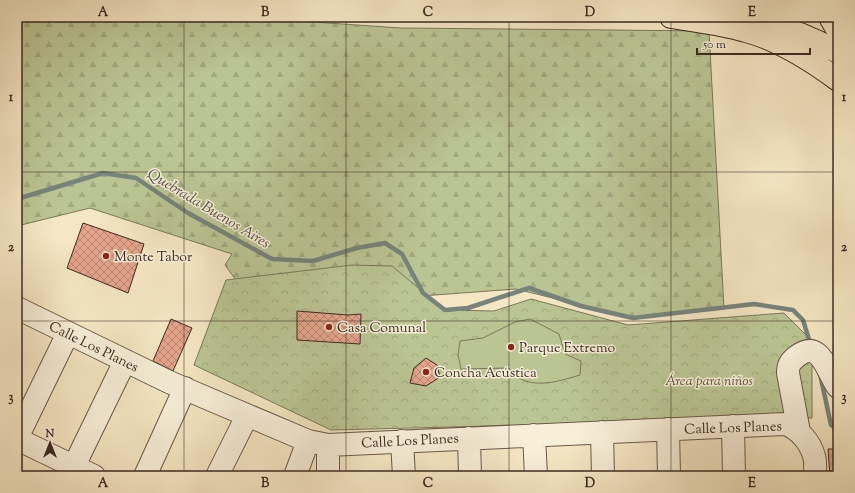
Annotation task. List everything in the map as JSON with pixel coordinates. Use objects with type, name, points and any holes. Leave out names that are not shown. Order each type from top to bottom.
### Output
[{"type":"main road","points":[[671,17],[725,26],[759,35],[816,64],[838,80]]},
{"type":"main road","points":[[739,17],[775,25],[819,42],[838,52]]},
{"type":"main road","points":[[830,17],[838,31]]},
{"type":"street","name":"Calle Los Planes","points":[[17,308],[169,382],[247,416],[318,443],[402,441],[785,424],[792,426],[806,439],[815,467]]},
{"type":"street","points":[[68,333],[17,439],[94,476]]},
{"type":"street","points":[[799,432],[788,373],[790,361],[800,353],[808,351],[816,353],[822,357],[838,387]]},
{"type":"street","points":[[74,466],[125,361]]},
{"type":"street","points":[[146,476],[185,388]]},
{"type":"street","points":[[217,476],[247,416]]},
{"type":"street","points":[[733,426],[734,476]]},
{"type":"street","points":[[668,429],[669,476]]},
{"type":"street","points":[[602,432],[604,476]]},
{"type":"street","points":[[534,434],[536,476]]},
{"type":"street","points":[[469,438],[470,476]]},
{"type":"street","points":[[402,441],[404,476]]},
{"type":"street","points":[[295,476],[318,443]]},
{"type":"street","points":[[318,443],[328,476]]},
{"type":"green space","points":[[17,17],[239,17],[401,28],[709,31],[724,309],[630,317],[516,289],[394,298],[246,294],[225,265],[232,254],[90,208],[17,226]]},
{"type":"green space","name":"Parque Extremo","points":[[352,265],[392,266],[445,310],[494,311],[531,299],[628,325],[784,313],[812,341],[812,418],[331,430],[194,365],[226,280]]},
{"type":"green space","name":"Parque Extremo","points":[[530,319],[559,334],[565,354],[581,361],[580,375],[552,382],[532,383],[516,375],[509,368],[461,369],[458,355],[460,341],[483,338],[515,322]]},
{"type":"building","name":"Monte Tabor","points":[[83,223],[144,244],[128,293],[67,268]]},
{"type":"building","name":"Casa Comunal","points":[[297,311],[348,315],[361,314],[360,344],[297,340]]},
{"type":"building","points":[[171,319],[192,328],[173,371],[153,361]]},
{"type":"building","name":"Concha Acústica","points":[[426,358],[437,365],[440,377],[426,386],[410,383],[414,368]]},
{"type":"building","points":[[828,449],[838,449],[838,476],[830,476]]},
{"type":"waterway","name":"Quebrada Buenos Aires","points":[[17,199],[103,173],[136,178],[188,213],[272,259],[313,261],[357,248],[385,243],[402,254],[423,293],[445,310],[468,308],[529,288],[581,306],[633,318],[754,304],[793,310],[803,320],[811,346]]},
{"type":"waterway","name":"Quebrada Buenos Aires","points":[[820,374],[831,425],[838,430]]},
{"type":"place","name":"Monte Tabor","points":[[106,256]]},
{"type":"place","name":"Casa Comunal","points":[[329,327]]},
{"type":"place","name":"Parque Extremo","points":[[511,347]]},
{"type":"place","name":"Concha Acústica","points":[[426,372]]},
{"type":"park label","name":"Área para niños","points":[[709,380]]}]
